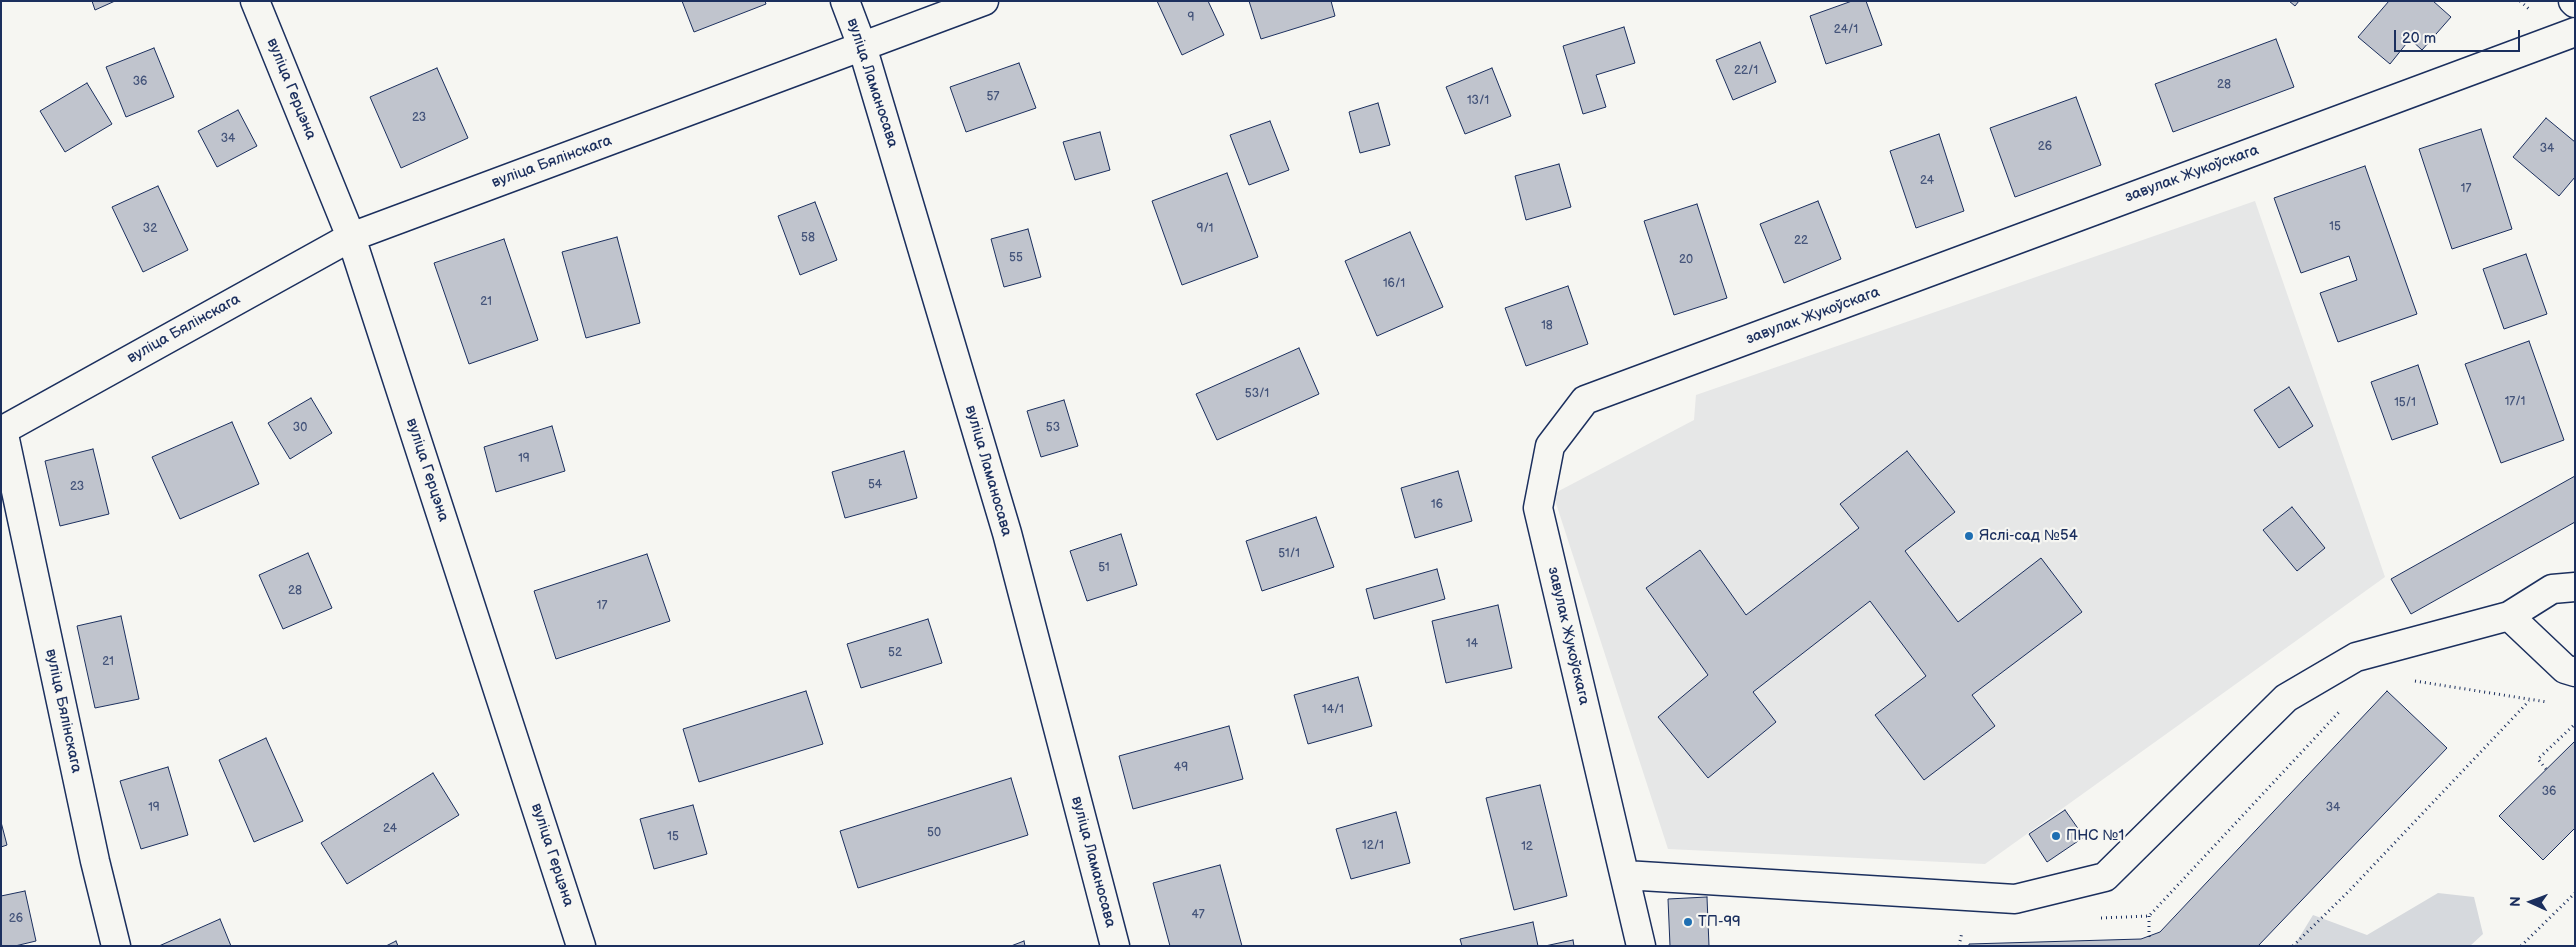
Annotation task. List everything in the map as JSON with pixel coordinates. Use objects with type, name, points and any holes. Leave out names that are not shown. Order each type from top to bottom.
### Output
[{"type":"street","name":"вуліца Герцэна","points":[[255,1],[351,237],[581,946]]},
{"type":"street","name":"вуліца Ламаносава","points":[[845,1],[862,46],[1006,533],[1115,946]]},
{"type":"street","name":"вуліца Бялінскага","points":[[116,946],[95,861],[3,430],[351,237],[984,1]]},
{"type":"street","name":"завулак Жукоўскага","points":[[1641,946],[1538,508],[1550,446],[1585,400],[2575,32]]},
{"type":"street","points":[[1625,875],[2014,900],[2105,876],[2286,698],[2356,657],[2509,616],[2552,589],[2575,587]]},
{"type":"street","points":[[2509,616],[2565,669],[2575,672]]},
{"type":"path","points":[[2413,680],[2556,704]]},
{"type":"path","points":[[2293,946],[2349,891],[2529,700]]},
{"type":"path","points":[[2149,937],[2150,916],[2342,709]]},
{"type":"path","points":[[2546,769],[2538,759],[2575,724]]},
{"type":"path","points":[[2521,946],[2575,893]]},
{"type":"path","points":[[2091,918],[2150,916]]},
{"type":"shaded area","name":"Яслі-сад №54","points":[[2255,201],[2385,577],[1985,864],[1668,849],[1553,494],[1694,420],[1696,395]]},
{"type":"shaded area","points":[[2438,893],[2474,897],[2483,934],[2470,946],[2294,946],[2313,915],[2367,935]]},
{"type":"building","points":[[92,1],[115,1],[95,10]]},
{"type":"building","points":[[682,1],[765,1],[766,4],[694,32]]},
{"type":"building","points":[[1157,1],[1208,1],[1224,35],[1182,55]]},
{"type":"building","points":[[1249,1],[1331,1],[1335,16],[1261,39]]},
{"type":"building","points":[[1852,1],[1866,1],[1882,45],[1826,64],[1810,16]]},
{"type":"building","points":[[2289,1],[2299,1],[2295,6]]},
{"type":"building","points":[[2389,1],[2433,1],[2451,17],[2422,50],[2410,39],[2390,64],[2358,37]]},
{"type":"building","points":[[1624,27],[1635,63],[1596,75],[1606,107],[1583,114],[1563,46]]},
{"type":"building","points":[[2276,39],[2294,87],[2173,132],[2155,84]]},
{"type":"building","points":[[1760,42],[1776,82],[1733,100],[1716,60]]},
{"type":"building","points":[[154,48],[174,97],[126,117],[106,67]]},
{"type":"building","points":[[1019,63],[1036,108],[966,132],[950,87]]},
{"type":"building","points":[[437,68],[468,138],[401,168],[370,97]]},
{"type":"building","points":[[1492,68],[1511,116],[1465,134],[1446,87]]},
{"type":"building","points":[[87,83],[112,124],[65,152],[40,111]]},
{"type":"building","points":[[2076,97],[2101,165],[2015,197],[1990,128]]},
{"type":"building","points":[[1378,103],[1390,145],[1360,153],[1349,112]]},
{"type":"building","points":[[238,110],[257,146],[217,167],[198,131]]},
{"type":"building","points":[[2546,118],[2575,142],[2575,177],[2559,196],[2513,157]]},
{"type":"building","points":[[1270,121],[1289,170],[1249,185],[1230,135]]},
{"type":"building","points":[[2481,129],[2512,229],[2452,249],[2419,149]]},
{"type":"building","points":[[1100,132],[1110,170],[1075,180],[1063,142]]},
{"type":"building","points":[[1939,134],[1964,211],[1916,228],[1890,151]]},
{"type":"building","points":[[1559,164],[1571,207],[1526,220],[1515,176]]},
{"type":"building","points":[[2365,166],[2417,314],[2338,342],[2320,293],[2357,280],[2349,256],[2301,273],[2274,198]]},
{"type":"building","points":[[1227,173],[1258,257],[1182,285],[1152,201]]},
{"type":"building","points":[[158,186],[188,250],[143,272],[112,207]]},
{"type":"building","points":[[1818,201],[1841,259],[1784,283],[1760,224]]},
{"type":"building","points":[[815,202],[837,260],[800,275],[778,216]]},
{"type":"building","points":[[1697,204],[1727,298],[1674,315],[1644,221]]},
{"type":"building","points":[[1028,229],[1041,277],[1004,287],[991,239]]},
{"type":"building","points":[[1410,232],[1443,307],[1377,336],[1345,261]]},
{"type":"building","points":[[617,237],[640,323],[586,338],[562,252]]},
{"type":"building","points":[[504,239],[538,340],[469,364],[434,263]]},
{"type":"building","points":[[2526,254],[2547,314],[2504,329],[2483,269]]},
{"type":"building","points":[[1568,286],[1588,344],[1526,366],[1505,308]]},
{"type":"building","points":[[2529,341],[2564,440],[2501,463],[2465,364]]},
{"type":"building","points":[[1299,348],[1319,394],[1217,440],[1196,394]]},
{"type":"building","points":[[2418,365],[2438,424],[2392,440],[2371,382]]},
{"type":"building","points":[[2289,387],[2313,426],[2279,448],[2254,410]]},
{"type":"building","points":[[311,398],[332,433],[290,459],[268,423]]},
{"type":"building","points":[[1064,400],[1078,446],[1041,457],[1027,411]]},
{"type":"building","points":[[232,422],[259,484],[180,519],[152,457]]},
{"type":"building","points":[[552,426],[565,471],[496,492],[484,447]]},
{"type":"building","points":[[93,449],[109,514],[60,526],[45,461]]},
{"type":"building","points":[[904,451],[917,498],[845,518],[832,472]]},
{"type":"building","points":[[1907,451],[1955,512],[1905,551],[1958,622],[2041,558],[2082,612],[1972,695],[1995,726],[1924,780],[1875,715],[1926,676],[1870,601],[1753,692],[1776,722],[1708,778],[1658,717],[1708,675],[1646,588],[1700,550],[1746,615],[1859,528],[1840,504]]},
{"type":"building","points":[[1458,471],[1472,521],[1415,538],[1401,488]]},
{"type":"building","points":[[2575,476],[2575,522],[2411,614],[2391,579]]},
{"type":"building","points":[[2292,507],[2325,548],[2297,571],[2263,530]]},
{"type":"building","points":[[1316,517],[1334,567],[1262,591],[1246,541]]},
{"type":"building","points":[[1121,534],[1137,585],[1087,601],[1070,551]]},
{"type":"building","points":[[308,553],[332,608],[283,629],[259,575]]},
{"type":"building","points":[[647,554],[670,621],[556,659],[534,591]]},
{"type":"building","points":[[1437,569],[1445,599],[1374,619],[1366,589]]},
{"type":"building","points":[[1498,605],[1512,668],[1446,683],[1432,621]]},
{"type":"building","points":[[121,616],[139,699],[95,708],[77,626]]},
{"type":"building","points":[[928,619],[942,663],[861,688],[847,644]]},
{"type":"building","points":[[1358,677],[1372,726],[1308,744],[1294,695]]},
{"type":"building","points":[[806,691],[823,744],[699,782],[683,729]]},
{"type":"building","points":[[2387,691],[2447,748],[2258,946],[1969,946],[1969,944],[2141,939],[2160,932]]},
{"type":"building","points":[[1229,726],[1243,779],[1133,809],[1119,756]]},
{"type":"building","points":[[266,738],[303,821],[254,842],[219,760]]},
{"type":"building","points":[[2575,741],[2575,828],[2543,860],[2499,816]]},
{"type":"building","points":[[168,767],[188,835],[141,849],[120,781]]},
{"type":"building","points":[[433,773],[459,815],[347,884],[321,843]]},
{"type":"building","points":[[1011,778],[1028,835],[858,888],[840,831]]},
{"type":"building","points":[[1540,785],[1567,896],[1514,910],[1486,798]]},
{"type":"building","points":[[693,805],[707,854],[654,869],[640,819]]},
{"type":"building","name":"ПНС №1","points":[[2065,810],[2084,837],[2047,862],[2029,834]]},
{"type":"building","points":[[1396,812],[1410,863],[1351,879],[1336,829]]},
{"type":"building","points":[[1,822],[7,845],[1,847]]},
{"type":"building","points":[[1220,865],[1242,946],[1170,946],[1153,883]]},
{"type":"building","points":[[25,891],[36,941],[15,946],[1,946],[1,896]]},
{"type":"building","name":"ТП-99","points":[[1707,897],[1709,946],[1670,946],[1668,899]]},
{"type":"building","points":[[220,919],[231,946],[159,946]]},
{"type":"building","points":[[1533,922],[1538,946],[1462,946],[1460,939]]},
{"type":"building","points":[[1573,940],[1574,946],[1545,946]]},
{"type":"building","points":[[396,941],[398,946],[386,946]]},
{"type":"building","points":[[1024,941],[1025,946],[1011,946]]},
{"type":"place","name":"Яслі-сад №54","points":[[1969,536]]},
{"type":"place","name":"ПНС №1","points":[[2056,836]]},
{"type":"place","name":"ТП-99","points":[[1688,922]]}]
